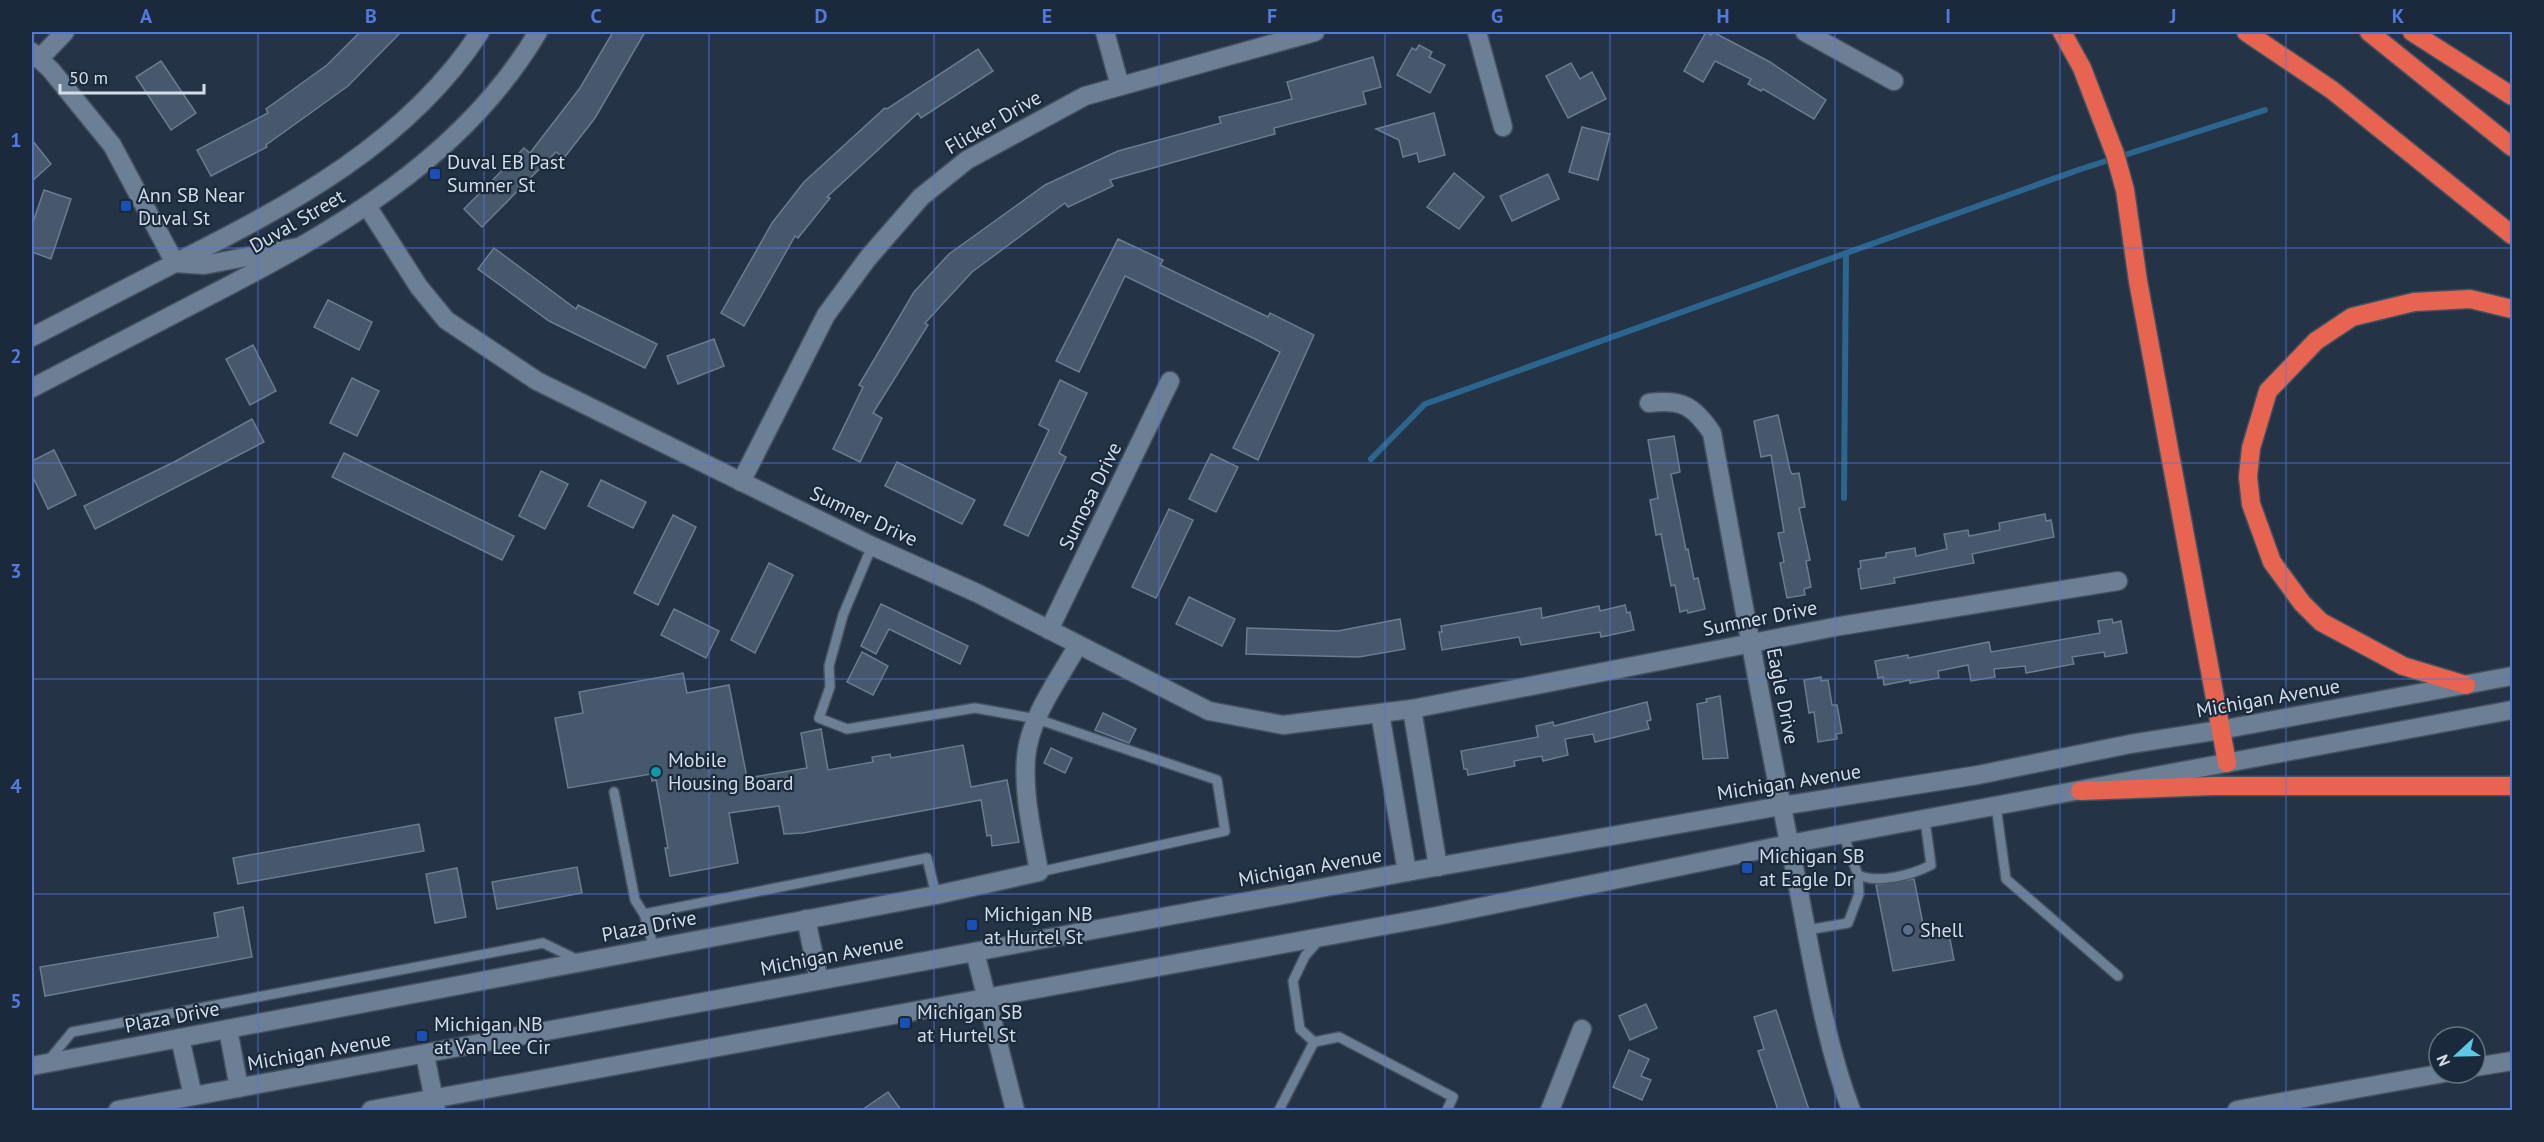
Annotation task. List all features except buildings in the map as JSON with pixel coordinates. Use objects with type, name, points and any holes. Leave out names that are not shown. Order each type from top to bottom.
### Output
[{"type":"highway","points":[[2062,32],[2082,68],[2115,154],[2124,190],[2138,281],[2227,763]]},
{"type":"highway","points":[[2246,32],[2332,90],[2512,235]]},
{"type":"highway","points":[[2369,32],[2512,147]]},
{"type":"highway","points":[[2412,32],[2512,96]]},
{"type":"highway","points":[[2466,685],[2403,666],[2321,622],[2302,603],[2272,562],[2251,504],[2248,477],[2251,448],[2268,391],[2316,341],[2352,317],[2414,302],[2470,299],[2512,309]]},
{"type":"highway","points":[[2080,791],[2213,786],[2512,786]]},
{"type":"street","points":[[65,32],[35,55],[112,146],[174,263],[204,265],[301,246]]},
{"type":"street","name":"Duval Street","points":[[32,337],[259,221],[338,173],[414,110],[463,58],[480,32]]},
{"type":"street","name":"Duval Street","points":[[32,388],[342,224],[406,178],[466,124],[507,79],[538,32]]},
{"type":"street","points":[[1105,32],[1120,86]]},
{"type":"street","name":"Flicker Drive","points":[[741,482],[826,315],[868,258],[921,197],[967,160],[1085,96],[1315,32]]},
{"type":"street","points":[[1477,32],[1503,127]]},
{"type":"street","points":[[1805,32],[1894,81]]},
{"type":"street","name":"Sumner Drive","points":[[367,206],[419,286],[446,320],[537,381],[872,546],[977,593],[1209,711],[1283,725],[1412,709],[1851,624],[2118,581]]},
{"type":"street","name":"Sumosa Drive","points":[[1049,630],[1170,381]]},
{"type":"street","name":"Eagle Drive","points":[[1649,403],[1672,400],[1700,414],[1712,433],[1781,806],[1843,1090],[1851,1110]]},
{"type":"street","points":[[1039,872],[1025,785],[1026,755],[1037,719],[1078,645]]},
{"type":"street","name":"Michigan Avenue","points":[[118,1110],[1407,872],[1781,806],[1978,775],[2130,744],[2220,730],[2512,676]]},
{"type":"street","points":[[1412,709],[1438,867]]},
{"type":"street","points":[[371,1110],[435,1105],[985,997],[1322,937],[1789,844],[2512,710]]},
{"type":"street","points":[[1380,713],[1407,872]]},
{"type":"street","name":"Plaza Drive","points":[[38,1065],[936,895],[1039,872]]},
{"type":"street","points":[[806,920],[819,980]]},
{"type":"street","points":[[975,952],[1015,1110]]},
{"type":"street","points":[[228,1029],[239,1088]]},
{"type":"street","points":[[1551,1110],[1582,1029]]},
{"type":"street","points":[[180,1038],[193,1096]]},
{"type":"street","points":[[425,1055],[435,1105]]},
{"type":"street","points":[[2487,1065],[2512,1061]]},
{"type":"street","points":[[2243,1110],[2427,1076]]},
{"type":"lane","points":[[872,546],[843,615],[829,666],[830,687],[819,718],[847,729],[975,708],[1037,719],[1217,780],[1225,831],[1039,872]]},
{"type":"lane","points":[[614,792],[635,900],[644,914],[654,948]]},
{"type":"lane","points":[[1996,807],[2006,879],[2118,976]]},
{"type":"lane","points":[[1858,875],[1867,879],[1895,875],[1919,871],[1931,864],[1925,819]]},
{"type":"lane","points":[[1807,930],[1848,923],[1859,894],[1858,875],[1843,834]]},
{"type":"lane","points":[[644,914],[927,858],[936,895]]},
{"type":"lane","points":[[1314,1042],[1300,1029],[1293,981],[1305,956],[1322,937]]},
{"type":"lane","points":[[38,1065],[72,1032],[496,951],[543,943],[583,962]]},
{"type":"lane","points":[[1314,1042],[1339,1037],[1453,1097],[1447,1110]]},
{"type":"lane","points":[[1279,1110],[1314,1042]]},
{"type":"waterway","points":[[1371,459],[1425,404],[2081,169],[2265,110]]},
{"type":"waterway","points":[[1844,498],[1846,253]]},
{"type":"place","name":"Duval EB Past Sumner St","points":[[435,174]]},
{"type":"place","name":"Ann SB Near Duval St","points":[[126,206]]},
{"type":"place","name":"Mobile Housing Board","points":[[656,772]]},
{"type":"place","name":"Michigan SB at Eagle Dr","points":[[1747,868]]},
{"type":"place","name":"Michigan NB at Hurtel St","points":[[972,925]]},
{"type":"place","name":"Shell","points":[[1908,930]]},
{"type":"place","name":"Michigan SB at Hurtel St","points":[[905,1023]]},
{"type":"place","name":"Michigan NB at Van Lee Cir","points":[[422,1036]]}]
